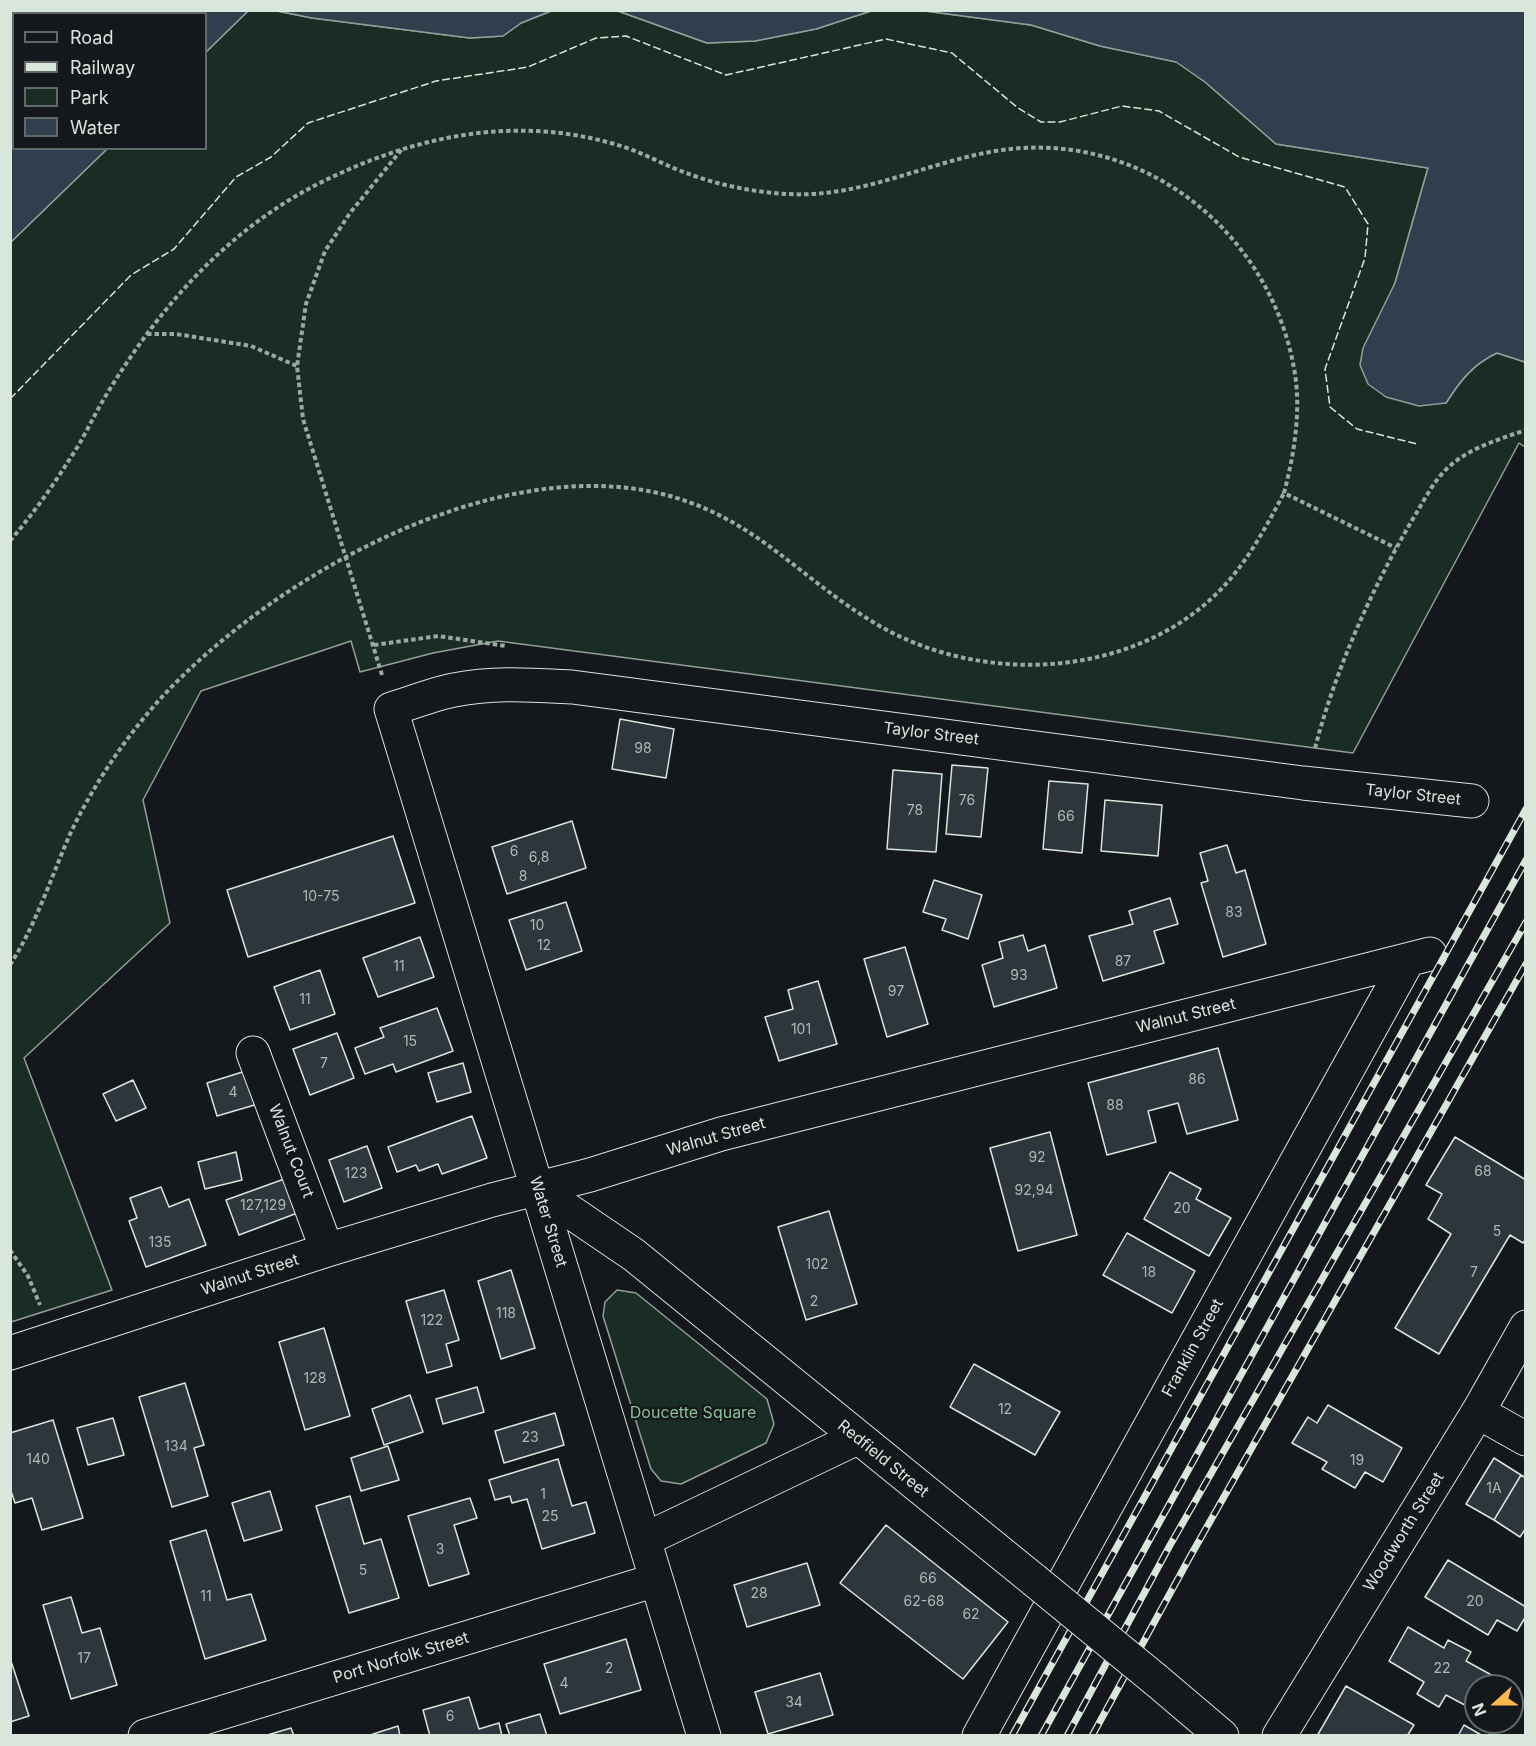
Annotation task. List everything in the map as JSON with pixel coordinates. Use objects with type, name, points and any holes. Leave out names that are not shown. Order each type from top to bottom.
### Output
[{"type":"street","name":"Taylor Street","points":[[391,709],[452,690],[486,685],[527,684],[572,687],[1280,780],[1472,801]]},
{"type":"street","name":"Water Street","points":[[391,709],[704,1736]]},
{"type":"street","name":"Walnut Street","points":[[10,1353],[327,1250],[722,1134],[1419,957]]},
{"type":"street","name":"Franklin Street","points":[[978,1736],[1419,957]]},
{"type":"street","name":"Walnut Court","points":[[253,1053],[327,1250]]},
{"type":"street","name":"Redfield Street","points":[[537,1189],[634,1255],[1222,1736]]},
{"type":"street","name":"Woodworth Street","points":[[1279,1736],[1478,1412],[1526,1327]]},
{"type":"street","points":[[1478,1412],[1526,1439]]},
{"type":"street","points":[[644,1540],[856,1438]]},
{"type":"street","name":"Port Norfolk Street","points":[[145,1736],[656,1580]]},
{"type":"path","points":[[10,542],[72,456],[103,400],[146,334],[187,282],[238,236],[298,194],[340,173],[402,148],[484,131],[557,131],[602,140],[722,184],[787,194],[843,192],[899,178],[986,151],[1028,147],[1101,155],[1132,165],[1172,185],[1208,212],[1244,250],[1272,297],[1283,323],[1295,377],[1295,437],[1284,493],[1241,566],[1213,598],[1172,629],[1132,647],[1080,660],[1047,664],[982,662],[935,651],[903,639],[852,609],[792,561],[748,530],[684,500],[630,488],[570,485],[499,497],[429,518],[367,546],[284,596],[226,638],[180,679],[142,719],[83,807],[37,917],[10,965]]},
{"type":"path","points":[[374,645],[303,419],[297,366],[306,304],[325,251],[350,213],[402,148]]},
{"type":"path","points":[[146,334],[176,334],[251,346],[297,366]]},
{"type":"path","points":[[1315,750],[1326,707],[1396,548],[1434,484],[1451,465],[1471,451],[1526,430]]},
{"type":"path","points":[[1284,493],[1396,548]]},
{"type":"path","points":[[10,1250],[28,1276],[42,1310]]},
{"type":"green space","points":[[248,11],[277,11],[312,18],[470,38],[503,36],[521,23],[551,11],[618,11],[707,43],[755,41],[816,29],[871,11],[925,11],[1031,25],[1100,46],[1177,62],[1205,82],[1276,144],[1428,168],[1395,283],[1381,315],[1446,403],[1456,387],[1488,357],[1497,353],[1525,362],[1525,447],[1519,443],[1353,753],[498,641],[433,653],[360,672],[351,641],[201,691],[143,800],[170,923],[24,1058],[112,1290],[11,1322],[11,242],[106,150],[207,150],[207,51]]},
{"type":"green space","name":"Doucette Square","points":[[617,1290],[636,1293],[767,1399],[774,1424],[766,1443],[681,1484],[661,1481],[651,1469],[603,1316],[605,1302]]},
{"type":"water","points":[[11,10],[248,10],[207,51],[207,12],[12,12],[12,150],[106,150],[11,242]]},
{"type":"water","points":[[551,10],[521,23],[503,36],[470,38],[312,18],[277,11]]},
{"type":"water","points":[[618,11],[871,11],[816,29],[755,41],[707,43]]},
{"type":"water","points":[[925,11],[1525,11],[1525,362],[1497,353],[1488,357],[1456,387],[1446,403],[1419,406],[1386,397],[1368,384],[1360,365],[1363,348],[1395,283],[1428,168],[1276,144],[1205,82],[1176,62],[1100,46],[1031,25]]},
{"type":"building","points":[[620,719],[674,729],[666,778],[612,769]]},
{"type":"building","points":[[952,765],[988,768],[981,837],[946,834]]},
{"type":"building","points":[[893,770],[942,774],[936,852],[887,849]]},
{"type":"building","points":[[1049,781],[1088,784],[1082,853],[1043,849]]},
{"type":"building","points":[[1105,800],[1162,805],[1158,856],[1101,851]]},
{"type":"building","points":[[572,821],[586,868],[507,894],[492,847]]},
{"type":"building","points":[[393,836],[415,903],[248,957],[227,890]]},
{"type":"building","points":[[1227,845],[1236,873],[1245,870],[1266,944],[1223,957],[1201,883],[1208,881],[1200,853]]},
{"type":"building","points":[[934,880],[982,895],[968,939],[942,930],[946,919],[923,912]]},
{"type":"building","points":[[1170,898],[1178,924],[1154,931],[1164,963],[1103,981],[1089,936],[1133,924],[1129,911]]},
{"type":"building","points":[[566,902],[582,951],[526,970],[509,920]]},
{"type":"building","points":[[1023,935],[1028,951],[1045,945],[1057,988],[994,1007],[982,965],[1003,958],[999,942]]},
{"type":"building","points":[[420,937],[434,977],[378,997],[363,958]]},
{"type":"building","points":[[905,947],[928,1024],[887,1037],[864,959]]},
{"type":"building","points":[[320,970],[335,1014],[290,1030],[274,987]]},
{"type":"building","points":[[818,981],[837,1044],[779,1061],[765,1017],[793,1009],[788,990]]},
{"type":"building","points":[[437,1008],[453,1051],[396,1072],[393,1064],[365,1074],[355,1048],[384,1037],[380,1028]]},
{"type":"building","points":[[337,1033],[354,1078],[310,1095],[293,1049]]},
{"type":"building","points":[[1218,1048],[1238,1120],[1187,1134],[1178,1103],[1148,1111],[1156,1142],[1107,1155],[1088,1083]]},
{"type":"building","points":[[463,1063],[471,1092],[437,1102],[428,1073]]},
{"type":"building","points":[[249,1070],[258,1104],[217,1116],[207,1083]]},
{"type":"building","points":[[133,1080],[146,1108],[116,1121],[103,1094]]},
{"type":"building","points":[[472,1116],[487,1158],[442,1174],[438,1164],[419,1171],[416,1165],[397,1172],[388,1147]]},
{"type":"building","points":[[1050,1132],[1077,1235],[1018,1251],[990,1148]]},
{"type":"building","points":[[1455,1137],[1526,1180],[1526,1239],[1523,1243],[1510,1235],[1439,1354],[1395,1328],[1451,1234],[1428,1219],[1442,1194],[1426,1185]]},
{"type":"building","points":[[367,1146],[382,1188],[344,1202],[329,1160]]},
{"type":"building","points":[[236,1152],[242,1180],[205,1189],[198,1162]]},
{"type":"building","points":[[1170,1172],[1201,1189],[1196,1199],[1231,1218],[1209,1256],[1144,1219]]},
{"type":"building","points":[[287,1178],[300,1212],[239,1235],[226,1200]]},
{"type":"building","points":[[161,1187],[169,1207],[189,1199],[206,1245],[146,1267],[129,1221],[137,1218],[130,1198]]},
{"type":"building","points":[[829,1211],[857,1304],[806,1320],[778,1227]]},
{"type":"building","points":[[1127,1233],[1195,1271],[1172,1313],[1103,1275]]},
{"type":"building","points":[[511,1270],[535,1348],[501,1359],[478,1281]]},
{"type":"building","points":[[444,1290],[459,1340],[446,1344],[452,1366],[427,1373],[406,1301]]},
{"type":"building","points":[[324,1328],[350,1416],[305,1430],[279,1342]]},
{"type":"building","points":[[974,1364],[1060,1412],[1035,1455],[950,1407]]},
{"type":"building","points":[[185,1383],[204,1445],[194,1448],[208,1496],[172,1507],[139,1397]]},
{"type":"building","points":[[477,1387],[484,1412],[443,1424],[436,1399]]},
{"type":"building","points":[[410,1395],[423,1432],[384,1445],[372,1409]]},
{"type":"building","points":[[1328,1405],[1402,1448],[1383,1482],[1365,1472],[1355,1488],[1322,1469],[1327,1462],[1292,1443],[1308,1417],[1317,1423]]},
{"type":"building","points":[[555,1413],[564,1445],[504,1463],[495,1431]]},
{"type":"building","points":[[113,1418],[124,1455],[88,1465],[77,1428]]},
{"type":"building","points":[[53,1420],[83,1518],[42,1530],[32,1498],[15,1503],[10,1488],[10,1433]]},
{"type":"building","points":[[388,1446],[399,1480],[361,1491],[351,1458]]},
{"type":"building","points":[[1494,1458],[1521,1475],[1494,1520],[1466,1504]]},
{"type":"building","points":[[558,1459],[572,1506],[586,1502],[595,1533],[542,1549],[527,1499],[512,1503],[510,1496],[495,1500],[489,1480]]},
{"type":"building","points":[[1521,1475],[1526,1478],[1526,1528],[1520,1537],[1494,1520]]},
{"type":"building","points":[[270,1491],[282,1530],[244,1541],[232,1503]]},
{"type":"building","points":[[350,1496],[364,1544],[381,1539],[399,1598],[349,1613],[316,1506]]},
{"type":"building","points":[[470,1498],[477,1518],[454,1525],[469,1574],[429,1586],[408,1516]]},
{"type":"building","points":[[886,1525],[1008,1622],[963,1679],[840,1583]]},
{"type":"building","points":[[206,1530],[227,1600],[251,1594],[266,1640],[205,1659],[170,1541]]},
{"type":"building","points":[[1448,1560],[1526,1607],[1526,1616],[1517,1631],[1497,1620],[1488,1635],[1425,1597]]},
{"type":"building","points":[[807,1563],[820,1605],[747,1627],[734,1585]]},
{"type":"building","points":[[71,1597],[82,1633],[100,1628],[117,1685],[71,1699],[43,1605]]},
{"type":"building","points":[[1408,1627],[1444,1648],[1448,1640],[1471,1652],[1466,1661],[1490,1674],[1464,1674],[1464,1705],[1446,1695],[1439,1707],[1417,1694],[1424,1682],[1389,1661]]},
{"type":"building","points":[[626,1639],[641,1690],[560,1714],[544,1664]]},
{"type":"building","points":[[10,1658],[29,1716],[10,1722]]},
{"type":"building","points":[[820,1673],[833,1715],[768,1734],[755,1692]]},
{"type":"building","points":[[1346,1686],[1414,1725],[1407,1736],[1317,1736]]},
{"type":"building","points":[[469,1697],[479,1729],[499,1723],[502,1736],[430,1736],[423,1710]]},
{"type":"building","points":[[540,1714],[547,1736],[510,1736],[506,1724]]},
{"type":"building","points":[[1464,1725],[1464,1734],[1483,1736],[1458,1736]]},
{"type":"building","points":[[398,1726],[400,1736],[367,1736]]},
{"type":"building","points":[[291,1728],[294,1736],[264,1736]]},
{"type":"railway","points":[[1012,1736],[1526,809]]},
{"type":"railway","points":[[1041,1736],[1526,860]]},
{"type":"railway","points":[[1067,1736],[1169,1547],[1526,922]]},
{"type":"railway","points":[[1092,1736],[1191,1555],[1526,964]]},
{"type":"fence","points":[[10,399],[131,275],[174,249],[236,177],[271,157],[308,123],[436,81],[528,67],[596,38],[626,36],[726,75],[886,39],[952,53],[1018,108],[1041,122],[1060,122],[1122,106],[1159,111],[1239,157],[1345,187],[1368,224],[1365,258],[1325,369],[1330,407],[1357,429],[1417,444]]}]
